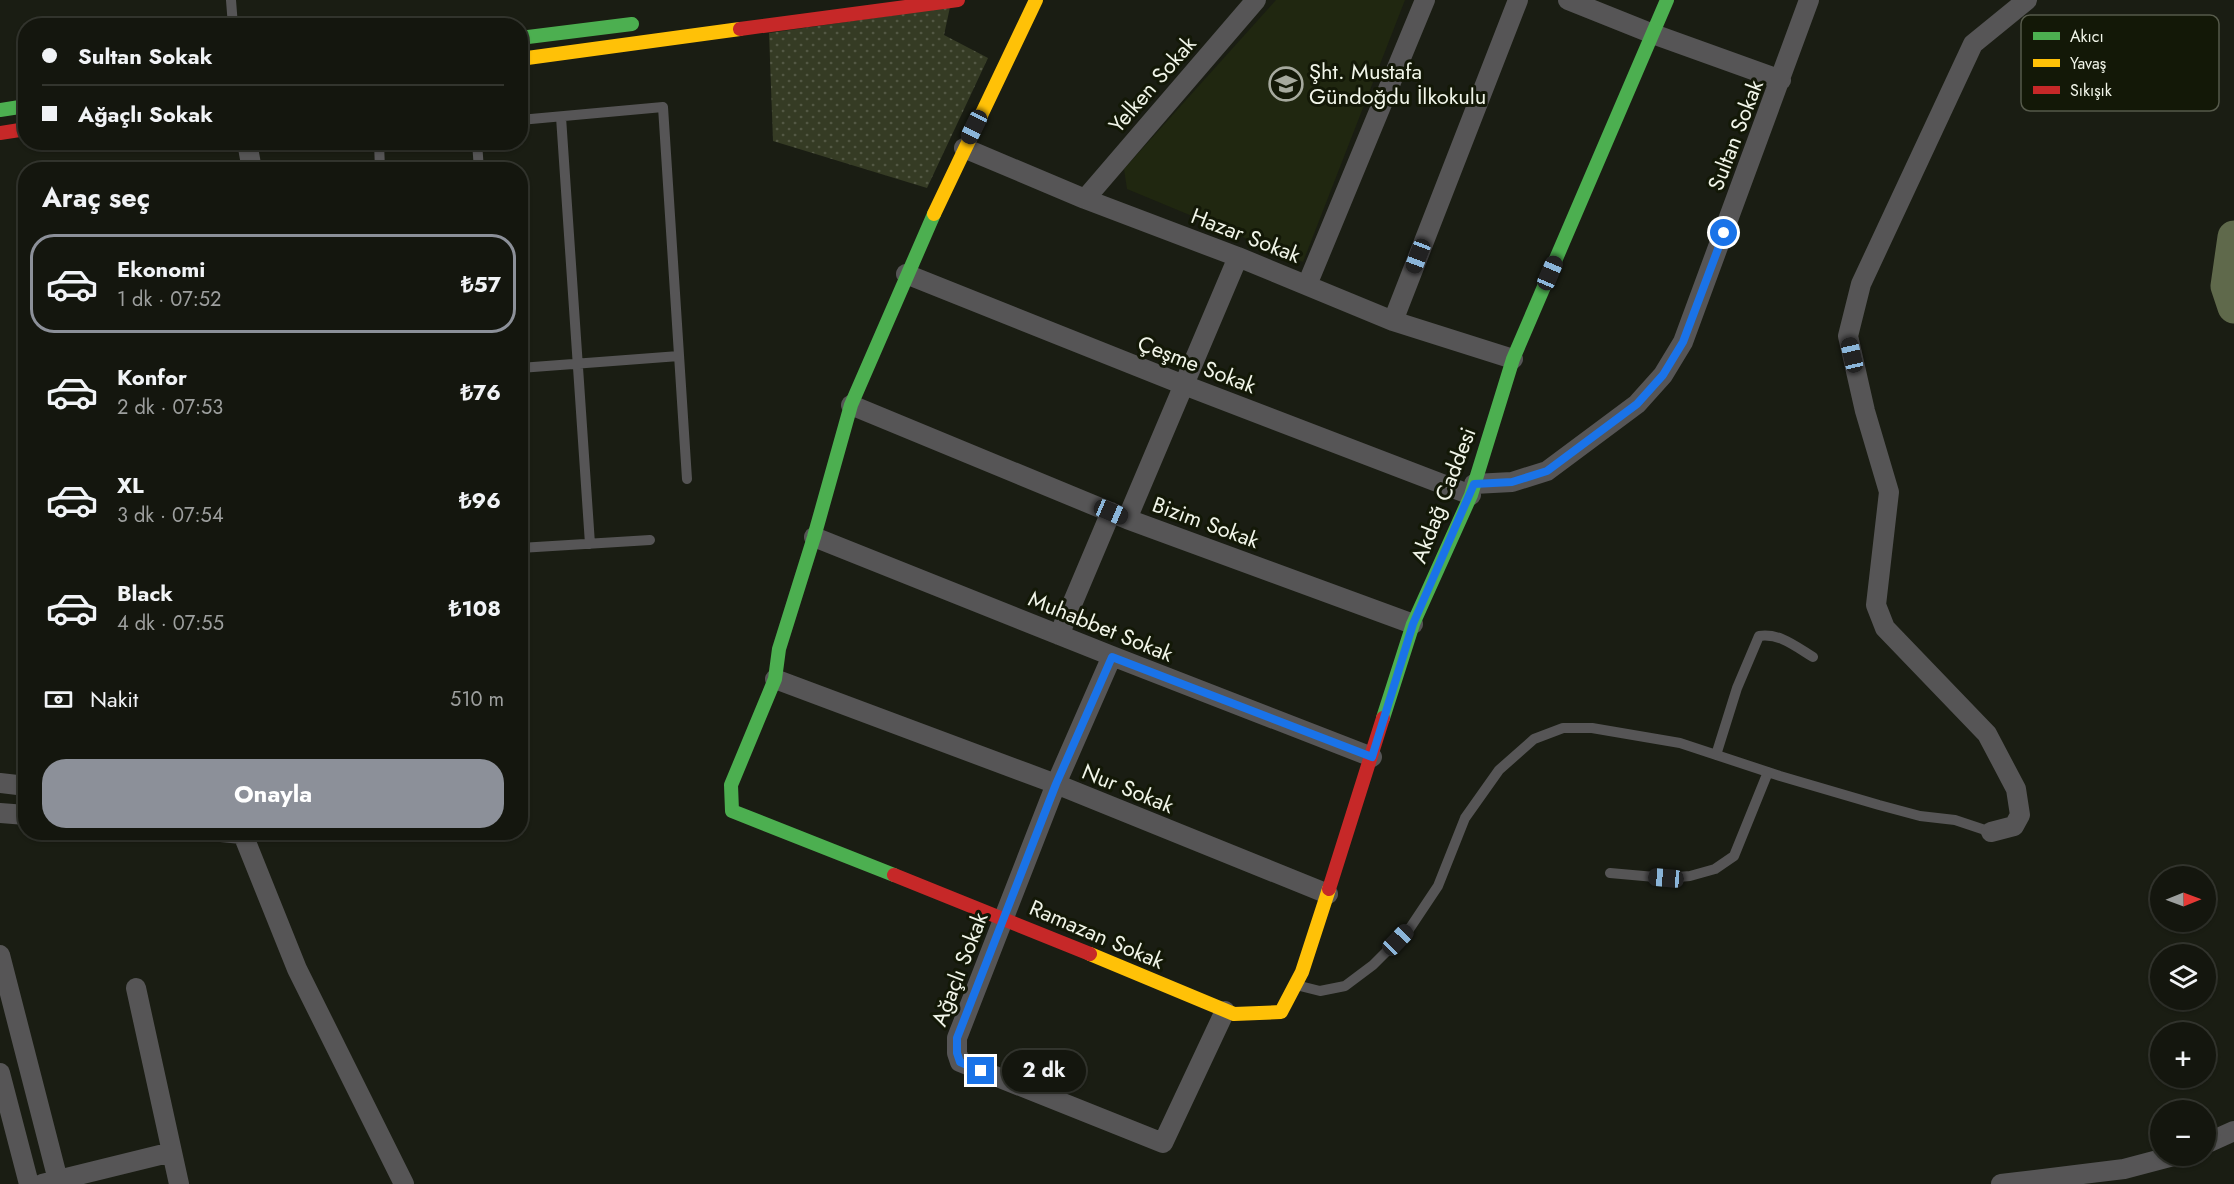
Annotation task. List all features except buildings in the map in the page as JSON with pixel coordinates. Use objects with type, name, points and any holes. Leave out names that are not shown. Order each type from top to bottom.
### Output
[{"type":"street","points":[[811,19],[818,0]]},
{"type":"street","points":[[528,58],[958,0]]},
{"type":"street","points":[[775,679],[779,649],[814,537],[851,405],[906,274],[1036,0]]},
{"type":"street","name":"Yelken Sokak","points":[[1085,199],[1256,0]]},
{"type":"street","points":[[1307,285],[1425,0]]},
{"type":"street","points":[[1394,321],[1518,0]]},
{"type":"street","points":[[1568,0],[1653,34],[1781,80]]},
{"type":"street","name":"Akdağ Caddesi","points":[[1281,1012],[1302,972],[1413,624],[1472,489],[1513,359],[1667,0]]},
{"type":"street","name":"Sultan Sokak","points":[[1472,489],[1512,482],[1547,471],[1637,404],[1663,375],[1683,342],[1809,0]]},
{"type":"street","points":[[1991,832],[2014,826],[2020,815],[2016,789],[1987,734],[1885,628],[1876,605],[1889,492],[1865,411],[1848,336],[1861,284],[1973,44],[2027,0]]},
{"type":"street","points":[[528,37],[651,22]]},
{"type":"street","points":[[0,110],[18,107]]},
{"type":"street","points":[[0,133],[18,130]]},
{"type":"street","name":"Hazar Sokak","points":[[964,148],[1085,199],[1238,257],[1394,321],[1513,359]]},
{"type":"street","points":[[1059,635],[1184,385],[1238,257]]},
{"type":"street","name":"Çeşme Sokak","points":[[906,274],[1184,385],[1472,489]]},
{"type":"street","name":"Bizim Sokak","points":[[851,405],[1119,516],[1413,624]]},
{"type":"street","name":"Muhabbet Sokak","points":[[814,537],[1112,657],[1372,757]]},
{"type":"street","name":"Ağaçlı Sokak","points":[[1112,657],[1056,784],[957,1038],[957,1053],[960,1062],[1163,1143],[1226,1011]]},
{"type":"street","name":"Nur Sokak","points":[[775,679],[1056,784],[1328,894]]},
{"type":"street","name":"Ramazan Sokak","points":[[775,679],[731,786],[732,811],[1004,918],[1234,1014],[1281,1012]]},
{"type":"street","points":[[0,783],[18,785]]},
{"type":"street","points":[[0,813],[18,814]]},
{"type":"street","points":[[245,840],[297,969],[404,1184]]},
{"type":"street","points":[[0,955],[53,1183],[172,1152]]},
{"type":"street","points":[[136,988],[179,1184]]},
{"type":"street","points":[[0,1073],[29,1184]]},
{"type":"street","points":[[2216,1139],[2234,1131]]},
{"type":"street","points":[[2001,1184],[2124,1169],[2150,1162]]},
{"type":"lane","points":[[231,0],[232,18]]},
{"type":"lane","points":[[528,119],[663,107],[687,479]]},
{"type":"lane","points":[[561,117],[590,544]]},
{"type":"lane","points":[[528,367],[679,356]]},
{"type":"lane","points":[[528,548],[650,540]]},
{"type":"lane","points":[[1716,755],[1737,688],[1759,636],[1770,634],[1780,637],[1812,657]]},
{"type":"lane","points":[[1296,985],[1320,991],[1345,986],[1373,965],[1410,928],[1438,886],[1465,818],[1499,770],[1534,739],[1563,728],[1592,728],[1680,742],[1768,772],[1920,816],[1955,819],[1991,832]]},
{"type":"lane","points":[[1610,873],[1666,878],[1690,876],[1715,869],[1734,856],[1768,772]]},
{"type":"shaded area","name":"Şht. Mustafa Gündoğdu İlkokulu","points":[[1276,0],[1405,0],[1303,262],[1127,189],[1124,169]]},
{"type":"shaded area","points":[[950,7],[944,35],[988,58],[927,188],[773,141],[769,33]]},
{"type":"waterway","points":[[2234,237],[2227,286],[2234,307]]},
{"type":"traffic: fast","points":[[1383,718],[1413,624],[1471,495],[1513,359],[1667,0]]},
{"type":"traffic: fast","points":[[528,37],[632,24]]},
{"type":"traffic: fast","points":[[0,110],[18,107]]},
{"type":"traffic: fast","points":[[894,875],[732,811],[731,785],[775,679],[779,649],[814,537],[851,405],[934,214]]},
{"type":"traffic: slow","points":[[934,214],[1036,0]]},
{"type":"traffic: slow","points":[[528,58],[740,29]]},
{"type":"traffic: slow","points":[[1090,954],[1234,1014],[1281,1012],[1302,972],[1329,889]]},
{"type":"traffic: jam","points":[[740,29],[958,0]]},
{"type":"traffic: jam","points":[[0,133],[18,130]]},
{"type":"traffic: jam","points":[[1329,889],[1383,718]]},
{"type":"traffic: jam","points":[[894,875],[1090,954]]},
{"type":"place","name":"Şht. Mustafa Gündoğdu İlkokulu","points":[[1286,84]]},
{"type":"route","points":[[981,1071],[960,1062],[957,1053],[957,1038],[1056,784],[1112,657],[1372,757],[1413,624],[1474,484],[1512,482],[1547,471],[1637,404],[1663,375],[1683,342],[1724,233]]}]
